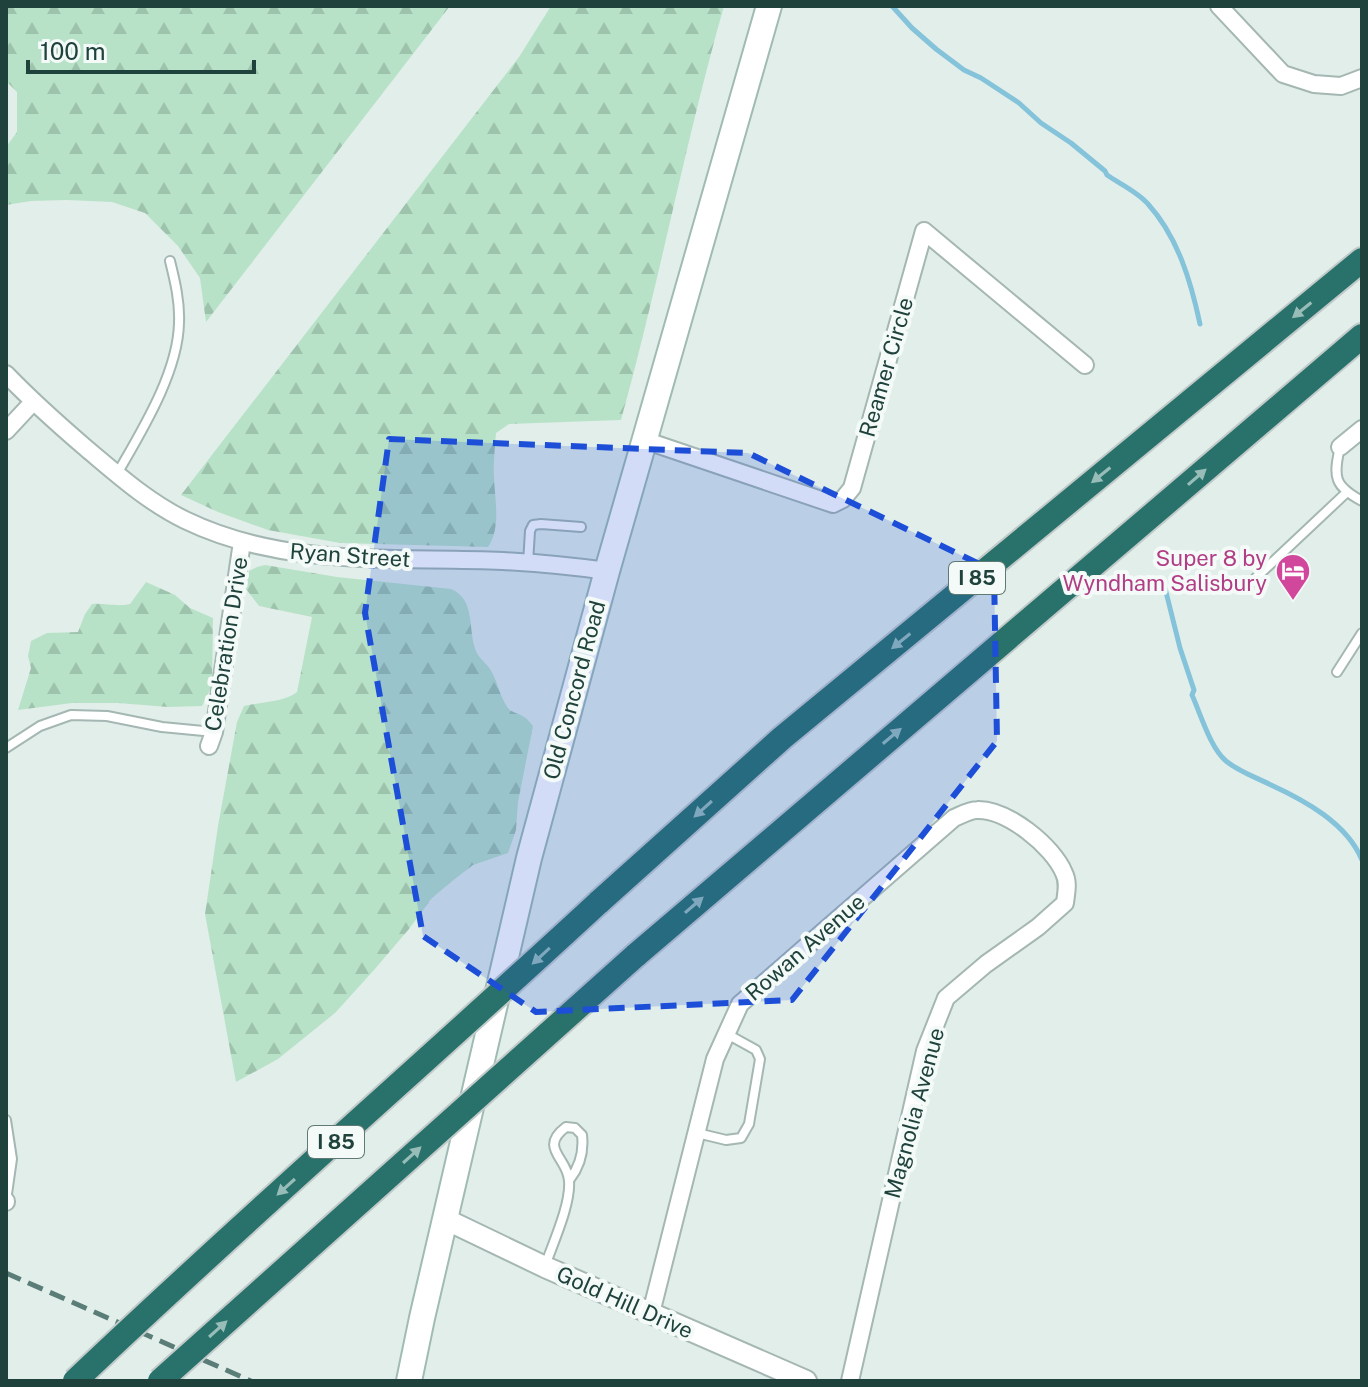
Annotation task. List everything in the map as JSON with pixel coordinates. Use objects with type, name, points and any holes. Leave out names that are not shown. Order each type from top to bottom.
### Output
[{"type":"highway","name":"I 85","points":[[75,1381],[165,1295],[782,738],[1362,260]]},
{"type":"highway","name":"I 85","points":[[160,1381],[635,956],[1362,336]]},
{"type":"main road","name":"Old Concord Road","points":[[409,1381],[529,858],[607,571],[769,6]]},
{"type":"street","points":[[1219,6],[1283,74],[1314,84],[1341,86],[1362,78]]},
{"type":"street","name":"Reamer Circle","points":[[644,440],[833,504],[843,499],[852,488],[924,231],[1085,365]]},
{"type":"street","name":"Ryan Street","points":[[6,374],[33,402],[155,503],[186,521],[242,542],[322,557],[528,563],[607,571]]},
{"type":"street","points":[[6,431],[33,402]]},
{"type":"street","points":[[1340,447],[1362,429]]},
{"type":"street","name":"Celebration Drive","points":[[212,739],[242,542]]},
{"type":"street","name":"Rowan Avenue","points":[[651,1313],[715,1059],[740,1004],[954,818],[975,810],[996,812],[1025,828],[1045,847],[1064,870],[1067,883],[1065,898]]},
{"type":"street","name":"Magnolia Avenue","points":[[850,1381],[925,1051],[946,998],[986,964],[1038,927],[1065,903],[1065,898]]},
{"type":"street","name":"Gold Hill Drive","points":[[445,1219],[545,1267],[806,1381]]},
{"type":"lane","points":[[117,474],[157,399],[175,349],[179,324],[170,261]]},
{"type":"lane","points":[[1340,447],[1337,474],[1340,485],[1346,493],[1362,501]]},
{"type":"lane","points":[[1246,587],[1346,493]]},
{"type":"lane","points":[[528,563],[533,525],[581,527]]},
{"type":"lane","points":[[1337,672],[1362,633]]},
{"type":"lane","points":[[6,748],[40,726],[71,715],[107,716],[212,739]]},
{"type":"lane","points":[[697,1133],[726,1140],[741,1138],[749,1124],[760,1059],[756,1050],[727,1034]]},
{"type":"lane","points":[[6,1120],[12,1159],[6,1202]]},
{"type":"lane","points":[[545,1267],[567,1203],[570,1179],[581,1159],[582,1135],[575,1128],[566,1127],[557,1133],[554,1142],[556,1154],[570,1179]]},
{"type":"highlighted area","points":[[389,439],[748,453],[994,571],[997,741],[792,1000],[536,1012],[423,936],[365,613]]},
{"type":"green space","points":[[6,6],[450,6],[206,322],[200,278],[178,246],[145,213],[112,202],[31,201],[6,205],[6,147],[17,132],[17,92],[6,81]]},
{"type":"green space","points":[[551,6],[724,6],[621,420],[509,424],[496,433],[496,523],[488,547],[340,543],[268,530],[181,495],[519,57]]},
{"type":"green space","points":[[265,565],[337,577],[451,589],[465,601],[478,655],[493,674],[505,703],[533,726],[518,802],[516,830],[508,853],[473,865],[451,882],[431,899],[409,929],[335,1013],[278,1059],[236,1082],[205,914],[218,826],[237,722],[244,706],[279,700],[297,692],[312,617],[259,606],[246,589],[249,571]]},
{"type":"green space","points":[[146,582],[213,618],[212,686],[202,706],[72,703],[18,710],[31,668],[28,656],[31,641],[47,633],[78,632],[92,604],[130,604]]},
{"type":"waterway","points":[[892,6],[936,49],[1019,103],[1107,175],[1144,200],[1175,245],[1188,276],[1200,324]]},
{"type":"waterway","points":[[1163,580],[1194,690],[1192,695],[1220,755],[1236,768],[1296,797],[1323,814],[1346,835],[1362,860]]},
{"type":"railway","points":[[6,1273],[251,1381]]},
{"type":"place","name":"Super 8 by Wyndham Salisbury","points":[[1293,602]]}]
